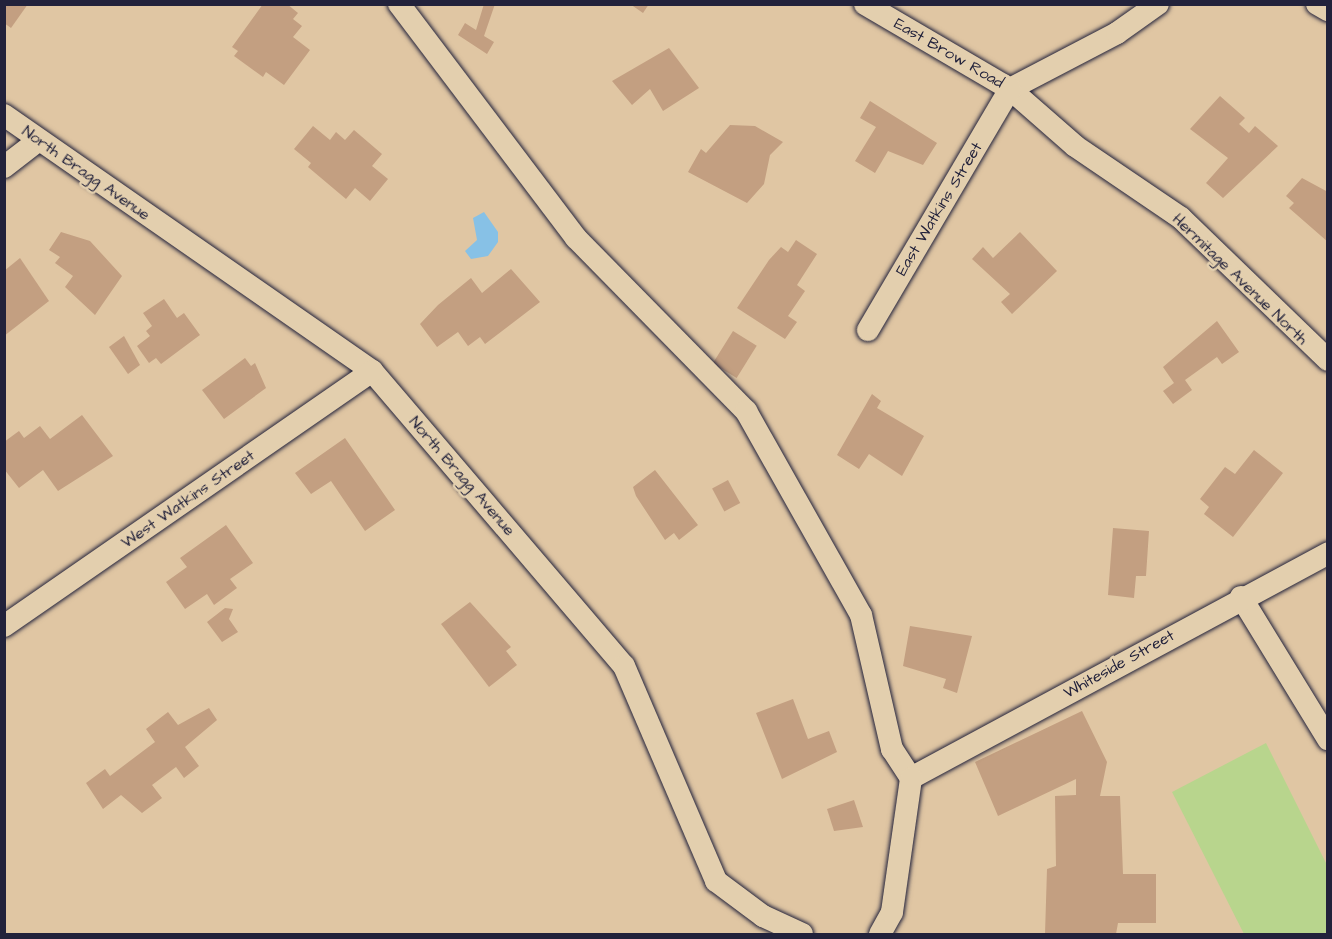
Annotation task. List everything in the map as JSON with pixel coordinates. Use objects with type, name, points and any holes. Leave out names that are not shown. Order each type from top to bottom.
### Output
[{"type":"street","points":[[399,4],[576,238],[746,411],[861,615],[892,749],[911,778],[892,912],[880,934]]},
{"type":"street","name":"East Brow Road","points":[[865,4],[1010,89],[1117,33],[1158,4]]},
{"type":"street","points":[[1317,4],[1328,10]]},
{"type":"street","name":"East Watkins Street","points":[[868,330],[1010,89]]},
{"type":"street","name":"Hermitage Avenue North","points":[[1010,89],[1075,146],[1181,218],[1328,360]]},
{"type":"street","name":"North Bragg Avenue","points":[[4,115],[372,371],[624,666],[716,881],[763,916],[802,934]]},
{"type":"street","points":[[4,166],[39,140]]},
{"type":"street","name":"West Watkins Street","points":[[4,626],[372,371]]},
{"type":"street","name":"Whiteside Street","points":[[911,778],[1241,597],[1328,553]]},
{"type":"street","points":[[1241,597],[1328,739]]},
{"type":"green space","points":[[1266,743],[1327,865],[1327,934],[1244,934],[1172,792]]},
{"type":"water","points":[[484,212],[498,232],[498,242],[488,256],[471,259],[465,251],[477,240],[473,218]]},
{"type":"building","points":[[4,4],[28,4],[11,28],[4,23]]},
{"type":"building","points":[[263,4],[287,4],[298,13],[293,19],[302,26],[293,37],[310,50],[284,85],[266,72],[263,77],[234,56],[238,51],[232,47]]},
{"type":"building","points":[[484,4],[495,4],[484,36],[494,42],[487,54],[458,35],[465,23],[476,30]]},
{"type":"building","points":[[630,4],[649,4],[643,13]]},
{"type":"building","points":[[669,48],[699,88],[663,111],[650,89],[632,105],[612,81]]},
{"type":"building","points":[[1220,96],[1245,118],[1239,124],[1249,133],[1255,126],[1278,146],[1223,198],[1206,183],[1228,158],[1190,129]]},
{"type":"building","points":[[870,101],[937,143],[923,165],[888,151],[875,173],[855,161],[876,127],[860,118]]},
{"type":"building","points":[[730,125],[755,126],[783,142],[770,155],[764,184],[747,203],[688,172],[701,149],[706,153]]},
{"type":"building","points":[[313,126],[330,140],[336,132],[345,140],[354,130],[382,154],[372,166],[388,179],[370,201],[355,188],[346,199],[308,167],[311,163],[294,149]]},
{"type":"building","points":[[1302,178],[1328,192],[1328,242],[1289,208],[1294,203],[1286,196]]},
{"type":"building","points":[[61,232],[90,241],[122,276],[95,315],[65,287],[73,276],[55,263],[60,257],[49,250]]},
{"type":"building","points":[[1020,232],[1057,271],[1012,314],[1001,302],[1010,294],[972,259],[983,247],[993,258]]},
{"type":"building","points":[[796,240],[817,254],[797,285],[805,291],[788,316],[797,322],[785,339],[737,308],[769,260],[781,247],[788,252]]},
{"type":"building","points":[[20,258],[49,301],[4,336],[4,271]]},
{"type":"building","points":[[511,269],[540,302],[485,344],[480,337],[468,346],[458,332],[437,347],[420,324],[438,305],[471,278],[482,293]]},
{"type":"building","points":[[164,299],[177,318],[184,313],[200,335],[161,364],[156,358],[149,363],[137,346],[150,336],[146,331],[152,326],[143,313]]},
{"type":"building","points":[[1217,321],[1239,352],[1222,364],[1217,357],[1185,380],[1192,390],[1173,404],[1163,391],[1174,383],[1163,367]]},
{"type":"building","points":[[733,331],[757,346],[737,378],[713,363]]},
{"type":"building","points":[[124,336],[140,365],[128,374],[109,347]]},
{"type":"building","points":[[245,358],[251,366],[255,363],[266,388],[224,419],[202,390]]},
{"type":"building","points":[[872,394],[881,401],[877,408],[924,436],[902,476],[869,454],[859,469],[837,455]]},
{"type":"building","points":[[82,415],[113,456],[58,491],[43,470],[19,488],[4,469],[4,442],[19,431],[24,438],[40,426],[50,439]]},
{"type":"building","points":[[345,438],[395,510],[365,531],[331,481],[311,494],[295,473]]},
{"type":"building","points":[[1254,450],[1283,473],[1233,537],[1204,514],[1209,507],[1200,499],[1225,467],[1235,474]]},
{"type":"building","points":[[655,470],[698,525],[679,540],[674,533],[665,540],[636,496],[633,487]]},
{"type":"building","points":[[728,480],[740,503],[724,511],[712,488]]},
{"type":"building","points":[[226,525],[253,563],[230,579],[237,588],[214,605],[207,594],[185,609],[166,582],[187,567],[180,558]]},
{"type":"building","points":[[1113,528],[1149,531],[1146,576],[1136,576],[1134,598],[1108,595]]},
{"type":"building","points":[[470,602],[511,647],[506,651],[517,665],[489,687],[441,624]]},
{"type":"building","points":[[225,608],[233,609],[229,619],[238,632],[222,642],[207,622]]},
{"type":"building","points":[[910,626],[972,636],[957,693],[943,688],[946,679],[903,666]]},
{"type":"building","points":[[793,699],[808,739],[829,731],[837,752],[782,779],[756,713]]},
{"type":"building","points":[[209,708],[217,720],[185,747],[199,766],[184,778],[176,767],[152,785],[162,798],[142,813],[121,795],[103,809],[86,783],[105,769],[110,776],[155,742],[146,729],[168,712],[178,725]]},
{"type":"building","points":[[1082,711],[1107,762],[1100,796],[1120,796],[1123,874],[1156,874],[1156,923],[1118,923],[1116,934],[1045,934],[1047,869],[1056,866],[1055,796],[1076,795],[1076,779],[998,816],[975,762]]},
{"type":"building","points":[[854,800],[863,827],[834,831],[827,809]]}]
